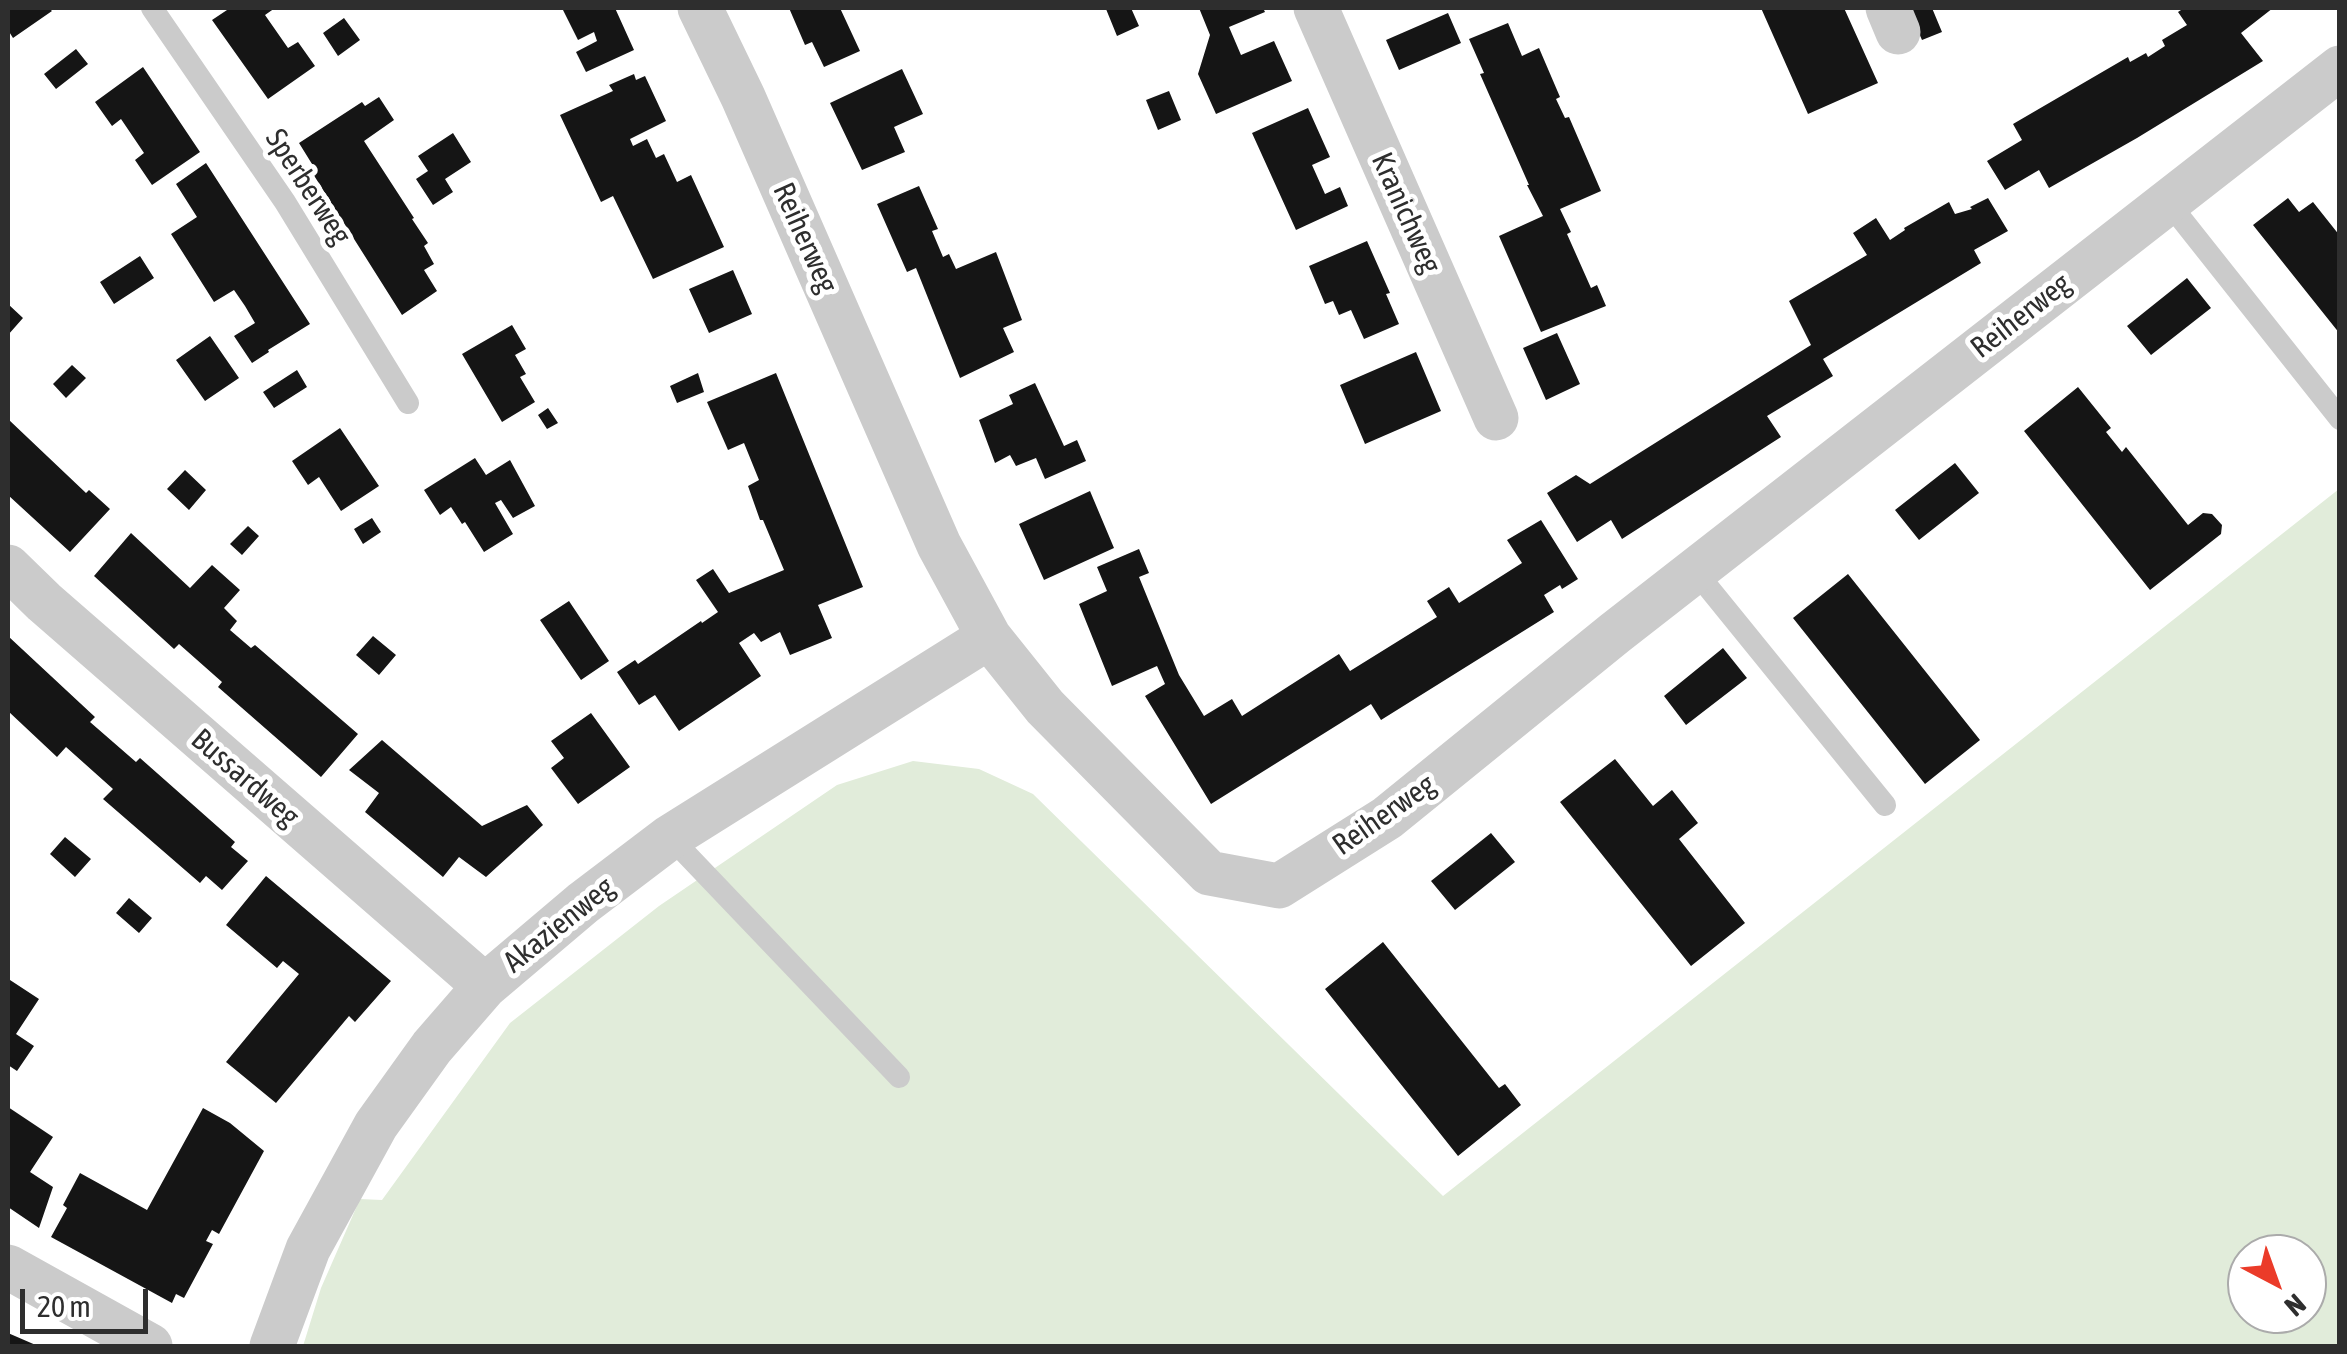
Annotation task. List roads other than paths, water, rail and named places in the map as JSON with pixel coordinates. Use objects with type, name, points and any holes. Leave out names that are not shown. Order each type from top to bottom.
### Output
[{"type":"street","name":"Reiherweg","points":[[700,8],[743,97],[939,546],[989,637],[1045,707],[1208,873],[1279,886],[1387,818],[1694,570],[2340,68]]},
{"type":"street","name":"Kranichweg","points":[[1316,8],[1496,418]]},
{"type":"street","name":"Bussardweg","points":[[8,568],[485,986]]},
{"type":"street","name":"Akazienweg","points":[[272,1346],[308,1249],[376,1125],[432,1047],[485,986],[583,903],[670,837],[989,637]]},
{"type":"street","points":[[8,1267],[150,1346]]},
{"type":"lane","name":"Sperberweg","points":[[152,8],[285,202],[408,403]]},
{"type":"lane","points":[[2168,202],[2340,419]]},
{"type":"lane","points":[[1694,570],[1885,805]]},
{"type":"lane","points":[[670,837],[898,1077]]}]
